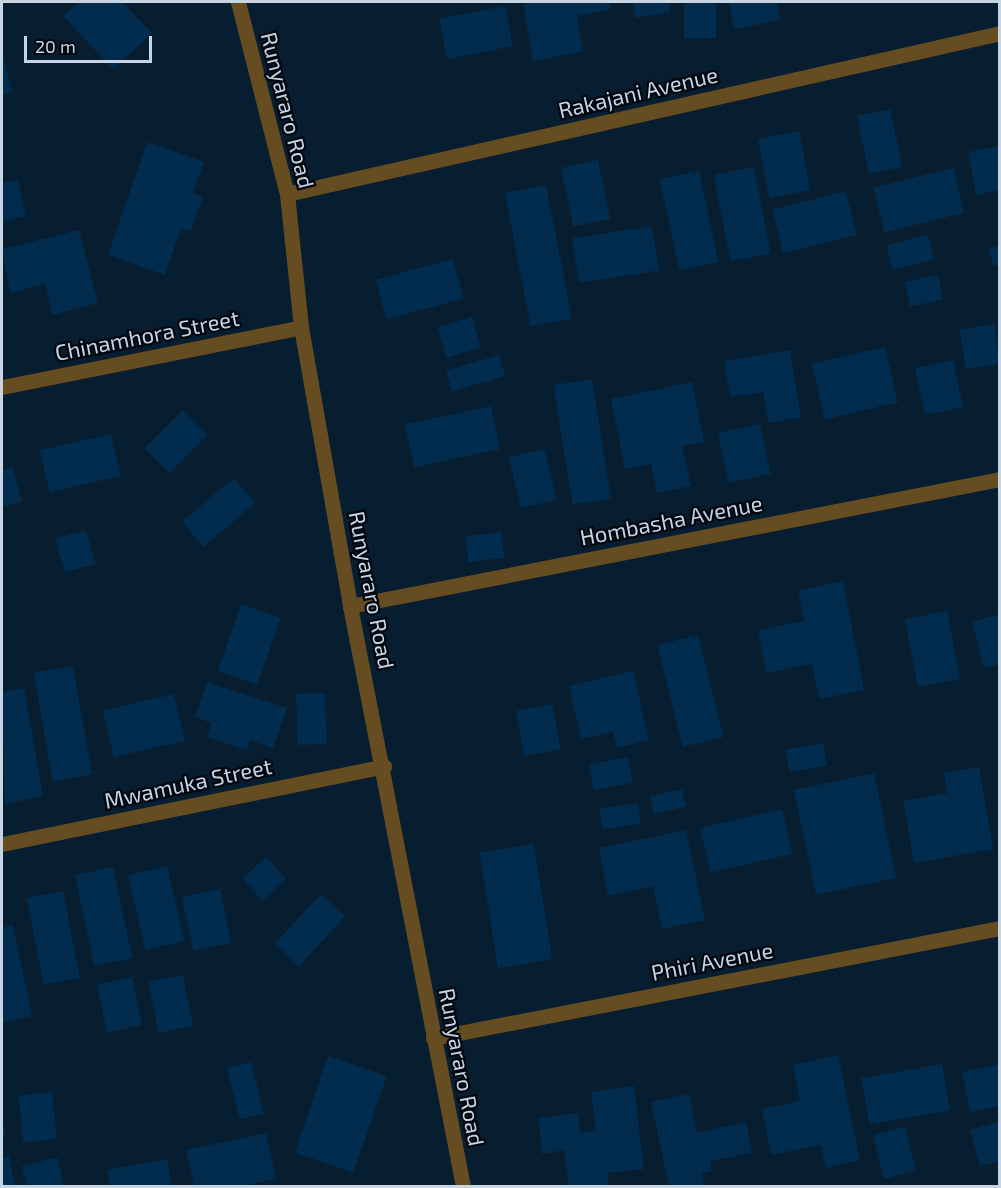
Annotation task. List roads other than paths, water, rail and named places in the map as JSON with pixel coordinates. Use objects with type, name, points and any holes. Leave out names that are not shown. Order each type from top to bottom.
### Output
[{"type":"street","name":"Runyararo Road","points":[[238,2],[287,194],[301,327],[350,606],[384,766],[433,1038],[463,1186]]},
{"type":"street","name":"Rakajani Avenue","points":[[287,194],[999,33]]},
{"type":"street","name":"Chinamhora Street","points":[[2,387],[301,327]]},
{"type":"street","name":"Hombasha Avenue","points":[[350,606],[999,479]]},
{"type":"street","name":"Mwamuka Street","points":[[2,844],[384,766]]},
{"type":"street","name":"Phiri Avenue","points":[[433,1038],[999,928]]}]
